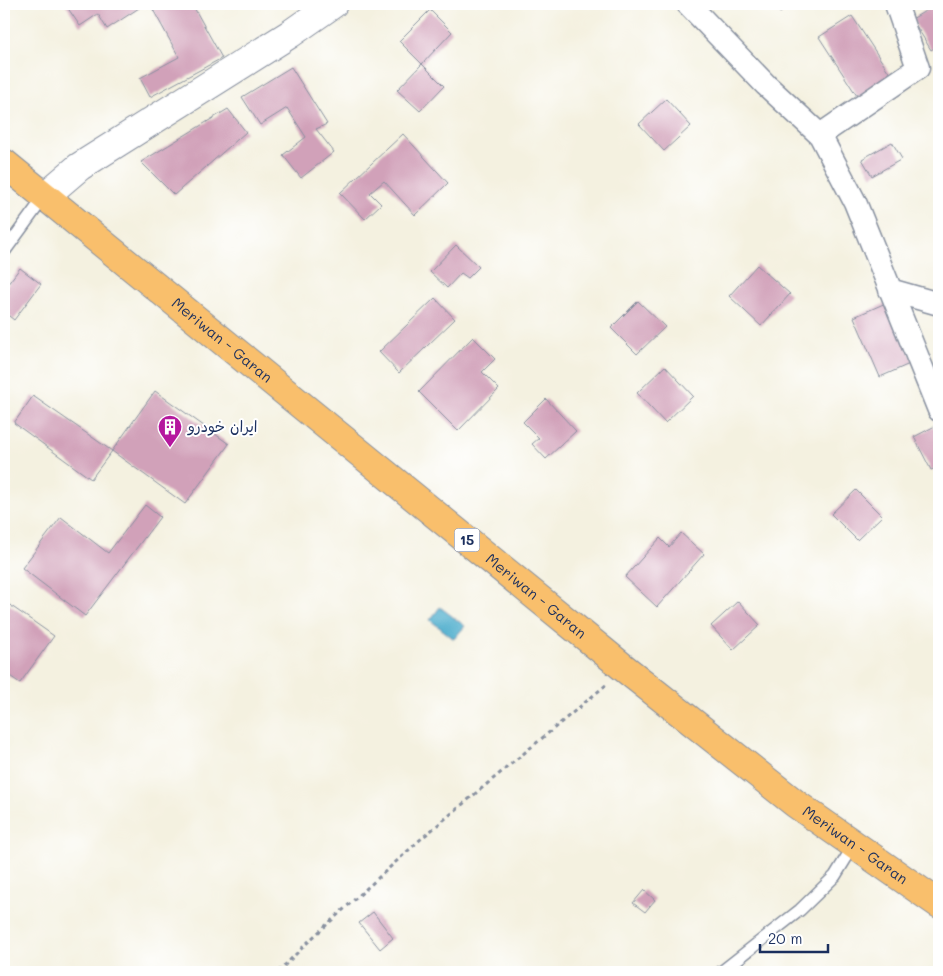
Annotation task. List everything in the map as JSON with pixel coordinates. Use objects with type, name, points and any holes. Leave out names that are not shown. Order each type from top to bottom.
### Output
[{"type":"main road","name":"Meriwan - Garan","points":[[4,163],[624,668],[796,804],[939,904]]},
{"type":"street","points":[[45,196],[79,167],[290,34],[332,4]]},
{"type":"street","points":[[688,4],[766,84],[820,135],[855,202],[939,410]]},
{"type":"street","points":[[820,135],[918,68],[896,4]]},
{"type":"street","points":[[890,290],[939,304]]},
{"type":"lane","points":[[4,252],[45,196]]},
{"type":"lane","points":[[721,972],[800,910],[835,876],[854,845]]},
{"type":"path","points":[[278,972],[310,940],[422,838],[605,686],[624,668]]},
{"type":"water","points":[[440,607],[465,626],[454,639],[430,620]]},
{"type":"building","points":[[65,4],[145,4],[107,29],[98,14],[80,26]]},
{"type":"building","points":[[150,4],[192,4],[222,58],[150,97],[140,78],[179,57]]},
{"type":"building","points":[[773,4],[792,4],[780,13]]},
{"type":"building","points":[[939,4],[939,45],[931,50],[912,19]]},
{"type":"building","points":[[430,10],[452,32],[422,64],[399,41]]},
{"type":"building","points":[[852,16],[892,77],[859,99],[819,37]]},
{"type":"building","points":[[422,64],[444,86],[420,111],[397,90]]},
{"type":"building","points":[[291,67],[327,124],[316,129],[334,152],[301,178],[283,155],[306,137],[287,108],[260,125],[242,97]]},
{"type":"building","points":[[666,99],[691,126],[664,151],[639,124]]},
{"type":"building","points":[[228,109],[246,132],[174,195],[141,162]]},
{"type":"building","points":[[403,134],[448,183],[415,215],[384,181],[370,193],[381,204],[365,219],[340,193]]},
{"type":"building","points":[[892,142],[902,159],[872,176],[862,159]]},
{"type":"building","points":[[456,245],[479,267],[468,278],[461,273],[447,288],[430,272]]},
{"type":"building","points":[[757,265],[790,294],[761,326],[729,296]]},
{"type":"building","points":[[20,268],[41,284],[14,320],[4,312],[4,289]]},
{"type":"building","points":[[435,298],[455,319],[399,373],[379,352]]},
{"type":"building","points":[[638,301],[665,327],[637,354],[611,328]]},
{"type":"building","points":[[888,302],[914,362],[880,377],[854,317]]},
{"type":"building","points":[[473,337],[495,359],[482,372],[499,389],[458,431],[419,392]]},
{"type":"building","points":[[665,366],[693,396],[665,423],[637,393]]},
{"type":"building","name":"ایران خودرو","points":[[155,391],[229,444],[185,504],[112,451]]},
{"type":"building","points":[[33,396],[112,451],[91,479],[14,423]]},
{"type":"building","points":[[546,399],[576,431],[546,459],[532,444],[539,438],[523,422]]},
{"type":"building","points":[[935,426],[939,436],[939,467],[931,470],[914,437]]},
{"type":"building","points":[[856,490],[882,516],[857,540],[831,514]]},
{"type":"building","points":[[145,505],[160,517],[85,616],[22,568],[61,517],[108,553]]},
{"type":"building","points":[[681,533],[704,554],[657,607],[625,577],[660,538],[669,547]]},
{"type":"building","points":[[4,601],[54,636],[20,683],[4,672]]},
{"type":"building","points":[[738,601],[760,625],[733,650],[711,626]]},
{"type":"building","points":[[644,890],[655,900],[645,912],[633,903]]},
{"type":"building","points":[[373,912],[393,938],[380,949],[359,923]]},
{"type":"place","name":"ایران خودرو","points":[[170,448]]}]
